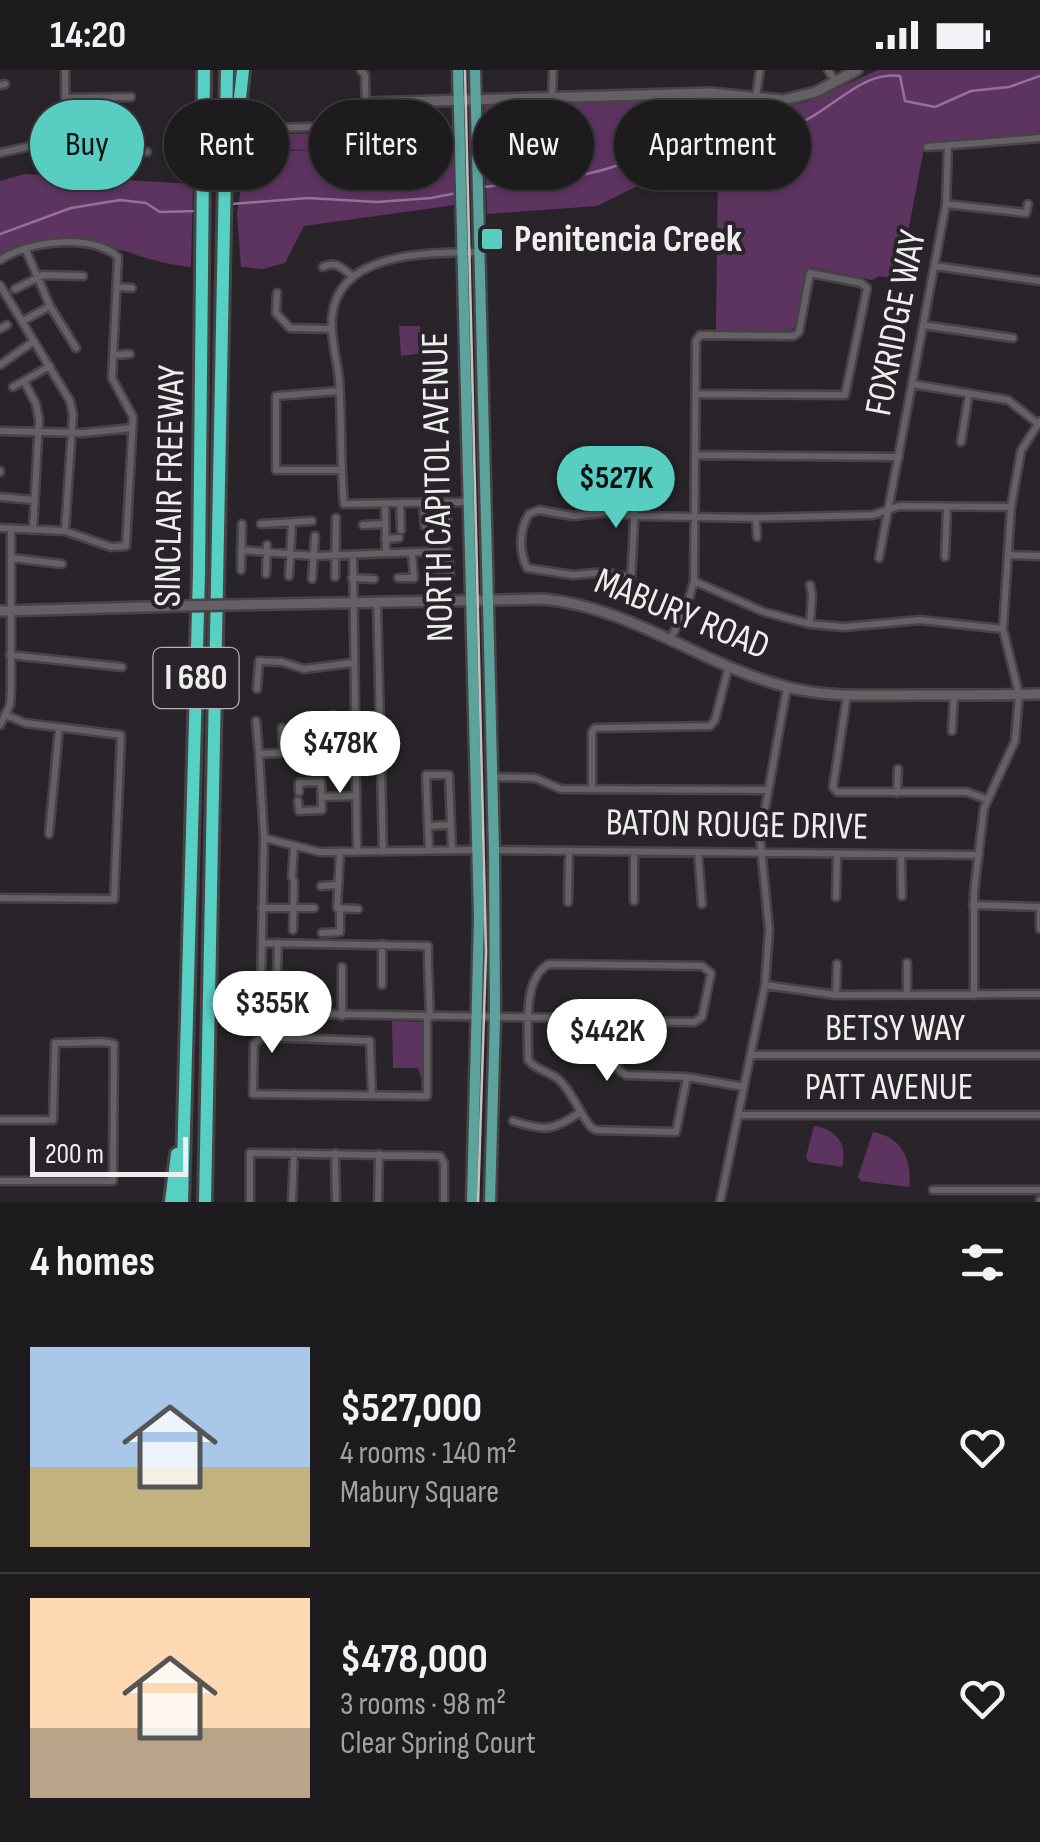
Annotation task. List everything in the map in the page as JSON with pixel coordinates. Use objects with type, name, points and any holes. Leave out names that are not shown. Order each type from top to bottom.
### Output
[{"type":"highway","name":"SINCLAIR FREEWAY","points":[[182,1202],[199,553],[204,70]]},
{"type":"highway","name":"SINCLAIR FREEWAY","points":[[225,100],[226,70]]},
{"type":"highway","points":[[239,100],[242,70]]},
{"type":"highway","name":"SINCLAIR FREEWAY","points":[[207,1202],[224,190]]},
{"type":"highway","points":[[171,1202],[175,1160],[183,1138]]},
{"type":"main road","name":"NORTH CAPITOL AVENUE","points":[[458,70],[478,850],[479,1017],[472,1202]]},
{"type":"main road","name":"NORTH CAPITOL AVENUE","points":[[475,70],[494,850],[490,1202]]},
{"type":"main road","points":[[453,100],[710,93],[798,98],[856,70]]},
{"type":"main road","name":"MABURY ROAD","points":[[5,611],[471,600],[576,602],[618,615],[728,669],[787,687],[847,696],[1040,694]]},
{"type":"street","points":[[65,70],[66,98],[130,97]]},
{"type":"street","points":[[552,70],[552,98]]},
{"type":"street","points":[[756,96],[760,70]]},
{"type":"street","points":[[828,70],[836,82]]},
{"type":"street","points":[[363,73],[366,100]]},
{"type":"street","points":[[927,147],[1040,138]]},
{"type":"street","name":"FOXRIDGE WAY","points":[[879,558],[946,204],[948,145]]},
{"type":"street","points":[[0,153],[30,146]]},
{"type":"street","points":[[946,204],[1026,212],[1028,204]]},
{"type":"street","points":[[0,260],[25,248],[53,244],[87,245],[118,257],[112,378],[132,416],[126,546],[111,547],[65,531],[0,528]]},
{"type":"street","points":[[25,248],[35,278],[76,348]]},
{"type":"street","points":[[469,502],[344,504],[340,391],[332,329],[336,299],[351,275],[370,264],[480,252]]},
{"type":"street","points":[[323,267],[340,266],[351,275]]},
{"type":"street","points":[[935,266],[1040,281]]},
{"type":"street","points":[[670,640],[694,581],[696,341],[700,335],[794,336],[799,332],[810,274],[861,283],[867,288],[845,396],[696,394]]},
{"type":"street","points":[[16,289],[35,278],[83,276]]},
{"type":"street","points":[[0,285],[70,401],[72,432],[65,531]]},
{"type":"street","points":[[118,287],[132,288]]},
{"type":"street","points":[[276,293],[276,313],[290,328],[332,329]]},
{"type":"street","points":[[22,321],[50,306]]},
{"type":"street","points":[[923,325],[1013,338]]},
{"type":"street","points":[[0,364],[34,341]]},
{"type":"street","points":[[114,354],[130,354]]},
{"type":"street","points":[[12,387],[50,366]]},
{"type":"street","points":[[24,381],[36,404],[39,433],[33,530]]},
{"type":"street","points":[[912,384],[1008,400],[1039,422],[1021,451],[1011,506],[1003,629],[1018,694],[1015,741],[988,800],[973,906],[974,995]]},
{"type":"street","points":[[340,391],[276,396],[274,437],[276,470],[341,470]]},
{"type":"street","points":[[960,442],[969,393]]},
{"type":"street","points":[[0,431],[132,428]]},
{"type":"street","points":[[696,454],[898,457]]},
{"type":"street","points":[[0,497],[34,500]]},
{"type":"street","points":[[634,497],[634,516],[631,578],[606,572],[562,574],[527,568],[524,564],[522,531],[526,518],[534,511],[573,516],[611,512],[634,516],[756,518],[873,515],[899,506],[1011,506]]},
{"type":"street","points":[[447,502],[448,526]]},
{"type":"street","points":[[424,503],[425,526]]},
{"type":"street","points":[[384,504],[386,554]]},
{"type":"street","points":[[386,540],[400,534],[400,504]]},
{"type":"street","points":[[944,557],[947,508]]},
{"type":"street","points":[[335,577],[336,518]]},
{"type":"street","points":[[756,518],[757,538]]},
{"type":"street","points":[[261,524],[312,521]]},
{"type":"street","points":[[288,576],[292,523]]},
{"type":"street","points":[[241,570],[242,524]]},
{"type":"street","points":[[364,525],[385,524]]},
{"type":"street","points":[[0,725],[11,689],[5,611],[12,558],[11,529]]},
{"type":"street","points":[[312,579],[316,536]]},
{"type":"street","points":[[266,574],[267,549]]},
{"type":"street","points":[[242,550],[267,549],[314,556],[448,551],[450,575],[438,576]]},
{"type":"street","points":[[398,578],[414,578],[412,554]]},
{"type":"street","points":[[1008,554],[1040,556]]},
{"type":"street","points":[[353,555],[357,852]]},
{"type":"street","points":[[12,558],[62,564]]},
{"type":"street","points":[[42,562],[42,576]]},
{"type":"street","points":[[352,578],[374,579]]},
{"type":"street","points":[[694,581],[764,612],[810,624],[844,626],[920,620],[1003,629]]},
{"type":"street","points":[[810,585],[810,624]]},
{"type":"street","points":[[377,602],[383,852]]},
{"type":"street","points":[[10,655],[122,667]]},
{"type":"street","points":[[257,689],[259,661],[282,662],[304,669],[352,663]]},
{"type":"street","points":[[592,788],[595,728],[710,726],[728,669]]},
{"type":"street","points":[[720,1202],[765,986],[768,930],[760,830],[787,687]]},
{"type":"street","points":[[0,689],[11,689]]},
{"type":"street","points":[[952,730],[954,695]]},
{"type":"street","points":[[847,696],[833,787],[837,792],[967,792],[988,800]]},
{"type":"street","points":[[0,898],[114,899],[121,736],[25,724],[6,715]]},
{"type":"street","points":[[333,715],[334,745],[380,743]]},
{"type":"street","points":[[256,721],[263,784],[263,1014],[569,1018],[594,1031],[620,1071],[626,1074],[687,1077],[744,1087]]},
{"type":"street","points":[[49,834],[59,728]]},
{"type":"street","points":[[259,754],[283,750],[282,728]]},
{"type":"street","points":[[896,792],[898,769]]},
{"type":"street","points":[[428,851],[426,775],[449,775],[452,850]]},
{"type":"street","points":[[492,777],[534,778],[560,790],[768,790]]},
{"type":"street","points":[[298,802],[299,811],[322,810],[321,782],[299,783],[299,792]]},
{"type":"street","points":[[322,797],[356,796]]},
{"type":"street","points":[[428,826],[451,825]]},
{"type":"street","points":[[264,838],[340,852],[478,850]]},
{"type":"street","points":[[293,930],[294,846]]},
{"type":"street","name":"BATON ROUGE DRIVE","points":[[494,850],[980,855]]},
{"type":"street","points":[[568,902],[569,851]]},
{"type":"street","points":[[322,933],[340,932],[340,852]]},
{"type":"street","points":[[634,852],[634,901]]},
{"type":"street","points":[[698,852],[702,904]]},
{"type":"street","points":[[901,854],[902,896]]},
{"type":"street","points":[[836,897],[837,856]]},
{"type":"street","points":[[321,886],[338,885]]},
{"type":"street","points":[[973,906],[1040,906],[1040,929]]},
{"type":"street","points":[[262,908],[314,908]]},
{"type":"street","points":[[340,909],[358,909]]},
{"type":"street","points":[[262,943],[428,946],[427,1096],[372,1096],[254,1094],[254,1044],[262,1037],[370,1040],[372,1096]]},
{"type":"street","points":[[277,976],[278,943]]},
{"type":"street","points":[[382,944],[382,985]]},
{"type":"street","points":[[594,1031],[609,1021],[694,1022],[702,1017],[711,973],[702,966],[549,964],[532,984],[528,1060],[563,1084],[579,1113],[596,1130],[676,1132],[687,1077]]},
{"type":"street","points":[[836,995],[837,964]]},
{"type":"street","points":[[907,964],[907,995]]},
{"type":"street","points":[[342,967],[342,1016]]},
{"type":"street","points":[[765,986],[836,995],[1040,994]]},
{"type":"street","points":[[260,989],[322,990]]},
{"type":"street","points":[[0,1120],[54,1120],[55,1043],[114,1044],[113,1181],[0,1181]]},
{"type":"street","name":"BETSY WAY","points":[[751,1056],[1040,1055]]},
{"type":"street","points":[[513,1121],[541,1128],[558,1127],[579,1113]]},
{"type":"street","name":"PATT AVENUE","points":[[738,1115],[1040,1115]]},
{"type":"street","points":[[250,1202],[250,1153],[440,1156],[444,1163],[444,1202]]},
{"type":"street","points":[[292,1202],[294,1153]]},
{"type":"street","points":[[335,1153],[336,1202]]},
{"type":"street","points":[[378,1202],[379,1154]]},
{"type":"street","points":[[934,1190],[1040,1190]]},
{"type":"shaded area","points":[[878,70],[1040,70],[1040,133],[925,143],[899,280],[879,276],[872,280],[811,267],[791,331],[716,330],[718,190],[811,190],[811,100]]},
{"type":"shaded area","points":[[594,102],[614,102],[614,190],[629,190],[597,206],[487,214],[486,190],[594,190]]},
{"type":"shaded area","points":[[289,134],[309,134],[309,150],[289,149]]},
{"type":"shaded area","points":[[456,146],[455,205],[304,226],[285,263],[263,269],[241,267],[237,213],[241,190],[289,190],[289,151],[309,150],[309,190],[453,190]]},
{"type":"shaded area","points":[[25,174],[30,174],[30,190],[144,190],[144,181],[164,182],[164,190],[193,190],[191,267],[81,240],[45,242],[0,256],[0,181]]},
{"type":"shaded area","points":[[399,326],[420,326],[424,353],[401,356]]},
{"type":"shaded area","points":[[392,1021],[426,1022],[422,1029],[424,1078],[418,1068],[393,1068]]},
{"type":"shaded area","points":[[814,1126],[839,1139],[842,1167],[809,1162],[806,1157]]},
{"type":"shaded area","points":[[873,1132],[891,1139],[903,1151],[909,1167],[909,1187],[861,1181],[858,1177]]},
{"type":"waterway","points":[[594,172],[628,161],[688,114],[711,105],[733,107],[774,124],[791,126],[858,86],[885,76],[900,76],[905,101],[935,107],[971,91],[1009,87],[1040,76]]},
{"type":"waterway","points":[[232,204],[308,198],[377,202],[457,193]]},
{"type":"waterway","points":[[0,234],[71,208],[120,200],[146,203],[160,212],[199,211]]},
{"type":"tram line","points":[[465,70],[486,952],[478,1202]]},
{"type":"place","name":"Penitencia Creek","points":[[492,239]]}]
